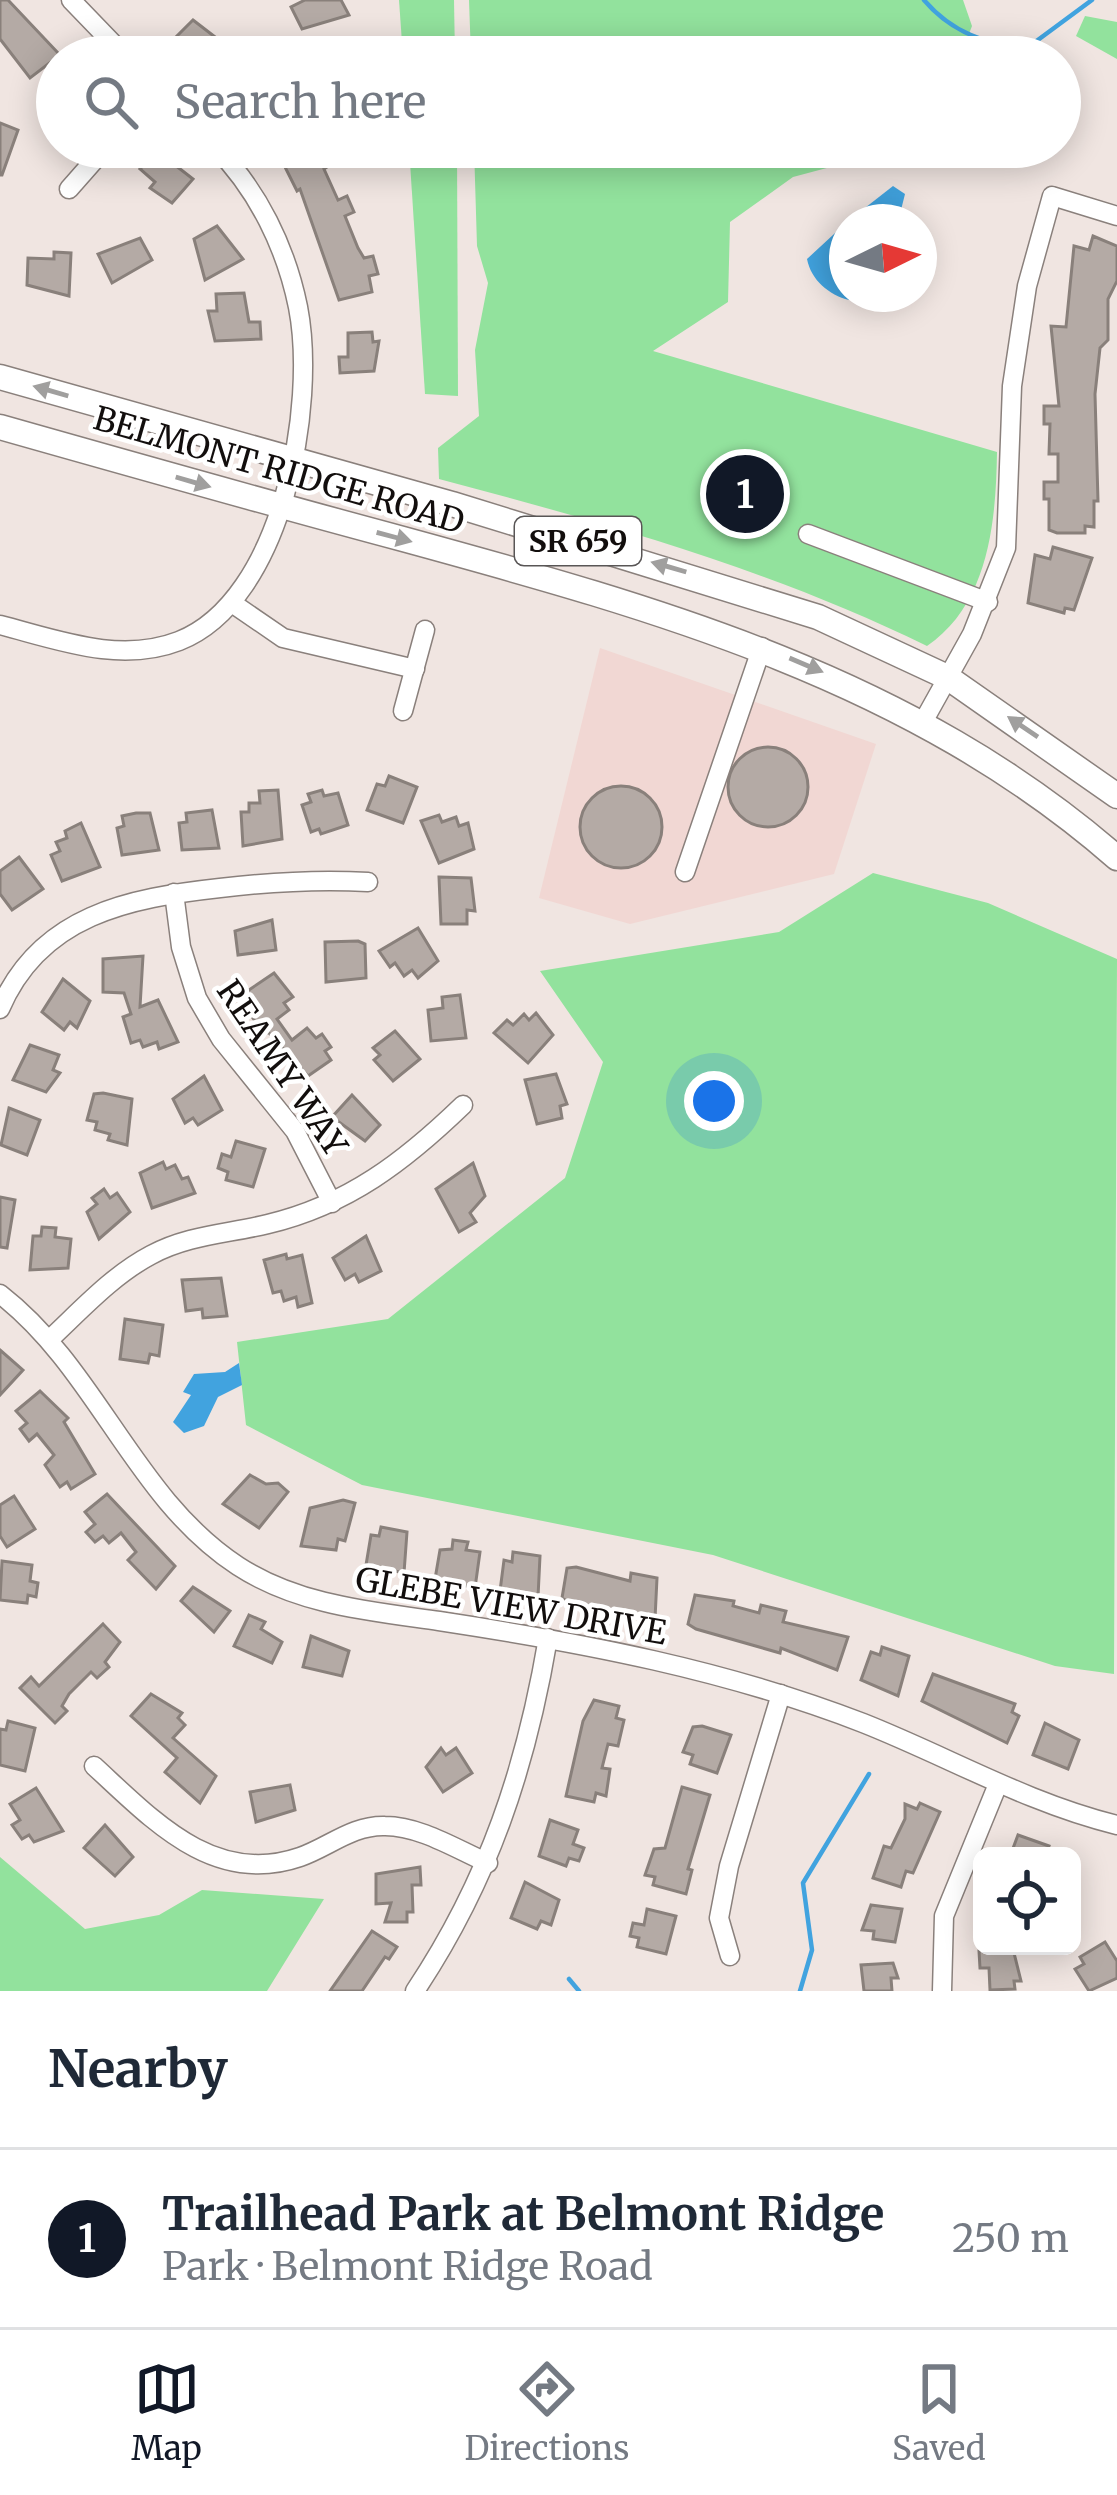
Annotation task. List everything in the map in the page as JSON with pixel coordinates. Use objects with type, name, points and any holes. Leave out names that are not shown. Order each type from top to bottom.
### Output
[{"type":"main road","name":"BELMONT RIDGE ROAD","points":[[0,377],[740,588],[818,617],[947,677],[1117,796]]},
{"type":"main road","name":"BELMONT RIDGE ROAD","points":[[0,427],[524,572],[762,646],[923,722],[1019,783],[1117,859]]},
{"type":"street","points":[[70,0],[105,36]]},
{"type":"street","points":[[69,189],[88,168]]},
{"type":"street","points":[[0,625],[86,646],[129,650],[199,632],[232,603],[255,570],[280,506],[303,374],[298,307],[261,207],[231,168]]},
{"type":"street","points":[[923,722],[988,602],[1006,548],[1012,386],[1021,323],[1052,196],[1117,216]]},
{"type":"street","points":[[808,534],[988,602]]},
{"type":"street","points":[[232,603],[284,638],[415,669]]},
{"type":"street","points":[[404,711],[425,630]]},
{"type":"street","points":[[685,872],[762,646]]},
{"type":"street","points":[[0,1009],[20,973],[59,934],[108,907],[174,893],[285,881],[368,882]]},
{"type":"street","name":"REAMY WAY","points":[[174,893],[181,947],[197,998],[212,1027],[295,1131],[332,1204]]},
{"type":"street","points":[[51,1338],[149,1256],[204,1235],[261,1226],[332,1204],[390,1171],[463,1105]]},
{"type":"street","name":"GLEBE VIEW DRIVE","points":[[0,1294],[51,1338],[172,1509],[243,1569],[334,1606],[548,1638],[781,1694],[862,1723],[998,1784],[1117,1825]]},
{"type":"street","points":[[415,1991],[488,1863],[522,1771],[548,1638]]},
{"type":"street","points":[[730,1955],[719,1918],[729,1866],[781,1694]]},
{"type":"street","points":[[94,1766],[179,1841],[224,1860],[260,1864],[296,1859],[355,1830],[390,1826],[488,1863]]},
{"type":"street","points":[[942,1991],[944,1916],[998,1784]]},
{"type":"shaded area","points":[[600,648],[876,744],[834,874],[630,924],[539,898]]},
{"type":"green space","points":[[399,0],[454,0],[455,36],[402,36]]},
{"type":"green space","points":[[469,0],[963,0],[972,26],[968,36],[470,36]]},
{"type":"green space","points":[[1085,16],[1117,22],[1117,59],[1081,36],[1076,36]]},
{"type":"green space","points":[[410,168],[457,168],[458,396],[425,394]]},
{"type":"green space","points":[[475,168],[827,168],[793,177],[730,222],[728,302],[653,351],[997,452],[991,533],[964,608],[927,646],[749,571],[439,479],[438,448],[479,416],[475,350],[488,283],[477,246]]},
{"type":"green space","points":[[873,873],[988,903],[1117,959],[1114,1674],[1055,1666],[713,1555],[362,1485],[246,1425],[237,1342],[388,1319],[565,1178],[603,1062],[540,971],[779,932]]},
{"type":"green space","points":[[0,1857],[85,1929],[159,1915],[202,1890],[324,1899],[267,1991],[0,1991]]},
{"type":"water","points":[[893,186],[905,194],[902,204],[870,204]]},
{"type":"water","points":[[829,239],[829,290],[812,274],[807,259]]},
{"type":"water","points":[[239,1363],[242,1385],[218,1397],[204,1426],[184,1433],[173,1422],[191,1395],[183,1392],[194,1374],[225,1372]]},
{"type":"building","points":[[0,0],[8,0],[42,36],[36,36],[36,73],[30,78],[0,39]]},
{"type":"building","points":[[305,0],[341,0],[349,15],[302,29],[291,7]]},
{"type":"building","points":[[193,20],[214,36],[177,36]]},
{"type":"building","points":[[0,123],[18,130],[2,175],[0,175]]},
{"type":"building","points":[[179,168],[193,179],[172,203],[150,188],[155,182],[140,169]]},
{"type":"building","points":[[286,168],[326,168],[338,200],[347,196],[354,212],[345,216],[364,258],[373,256],[378,274],[369,276],[372,292],[339,300],[300,189],[297,191]]},
{"type":"building","points":[[217,226],[243,259],[205,280],[194,239]]},
{"type":"building","points":[[1093,236],[1117,246],[1117,281],[1108,299],[1108,340],[1100,348],[1095,394],[1098,501],[1094,501],[1094,527],[1085,526],[1085,533],[1057,533],[1049,530],[1049,499],[1044,499],[1044,482],[1058,482],[1058,454],[1049,454],[1050,424],[1044,424],[1044,406],[1059,406],[1051,326],[1066,327],[1074,246],[1089,250]]},
{"type":"building","points":[[140,238],[152,260],[112,283],[98,254]]},
{"type":"building","points":[[54,252],[71,253],[69,296],[27,285],[28,258],[54,259]]},
{"type":"building","points":[[244,293],[249,322],[260,322],[261,339],[215,341],[208,311],[217,311],[216,294]]},
{"type":"building","points":[[372,332],[373,342],[379,341],[374,371],[340,373],[339,357],[348,357],[348,333]]},
{"type":"building","points":[[1053,547],[1092,558],[1074,610],[1065,608],[1064,613],[1028,603],[1035,555],[1050,559]]},
{"type":"building","points":[[768,747],[796,759],[808,787],[796,815],[768,827],[740,815],[728,787],[740,759]]},
{"type":"building","points":[[389,776],[417,787],[403,823],[367,810],[377,784],[385,786]]},
{"type":"building","points":[[621,786],[650,798],[662,827],[650,856],[621,868],[592,856],[580,827],[592,798]]},
{"type":"building","points":[[278,790],[282,839],[243,846],[241,812],[249,812],[249,803],[260,803],[259,791]]},
{"type":"building","points":[[322,790],[324,796],[338,793],[348,825],[321,834],[319,829],[311,832],[302,805],[311,802],[308,794]]},
{"type":"building","points":[[212,810],[219,848],[182,850],[179,823],[187,822],[186,813]]},
{"type":"building","points":[[150,813],[159,850],[122,855],[117,828],[124,826],[122,816]]},
{"type":"building","points":[[439,815],[442,822],[456,817],[459,826],[468,823],[474,849],[439,863],[421,821]]},
{"type":"building","points":[[81,823],[100,867],[62,881],[51,855],[60,851],[56,842],[67,838],[65,831]]},
{"type":"building","points":[[19,857],[43,889],[12,910],[0,894],[0,871]]},
{"type":"building","points":[[439,877],[471,878],[475,911],[467,910],[467,924],[441,924]]},
{"type":"building","points":[[272,920],[276,950],[238,955],[235,931]]},
{"type":"building","points":[[418,928],[438,961],[418,978],[412,970],[404,976],[379,951]]},
{"type":"building","points":[[325,942],[365,944],[366,978],[326,982]]},
{"type":"building","points":[[143,956],[140,1007],[158,1000],[178,1042],[159,1049],[157,1042],[143,1047],[140,1040],[131,1043],[123,1017],[131,1014],[124,993],[103,992],[103,959]]},
{"type":"building","points":[[274,973],[293,997],[284,1003],[289,1010],[277,1019],[292,1040],[307,1028],[316,1038],[322,1034],[331,1047],[325,1051],[331,1060],[308,1076],[268,1032],[264,1035],[247,1009],[251,1006],[243,994]]},
{"type":"building","points":[[63,979],[90,1001],[77,1028],[70,1022],[64,1030],[42,1012]]},
{"type":"building","points":[[460,995],[466,1038],[431,1041],[428,1010],[443,1008],[442,997]]},
{"type":"building","points":[[536,1013],[553,1035],[528,1063],[494,1033],[507,1020],[513,1025],[524,1014],[529,1020]]},
{"type":"building","points":[[395,1031],[420,1059],[393,1081],[374,1060],[380,1055],[373,1048]]},
{"type":"building","points":[[30,1045],[59,1055],[53,1070],[60,1073],[46,1092],[13,1080]]},
{"type":"building","points":[[556,1074],[567,1104],[560,1106],[562,1118],[537,1124],[525,1080]]},
{"type":"building","points":[[204,1076],[222,1110],[198,1125],[193,1118],[185,1123],[173,1099]]},
{"type":"building","points":[[94,1094],[132,1099],[127,1145],[108,1140],[110,1134],[95,1130],[97,1122],[87,1120]]},
{"type":"building","points":[[352,1095],[380,1125],[365,1141],[332,1117]]},
{"type":"building","points":[[9,1108],[40,1120],[27,1155],[1,1145]]},
{"type":"building","points":[[236,1141],[265,1149],[253,1187],[226,1180],[228,1172],[218,1168],[222,1154],[231,1157]]},
{"type":"building","points":[[163,1162],[166,1169],[175,1165],[182,1179],[188,1177],[195,1193],[152,1208],[140,1173]]},
{"type":"building","points":[[473,1163],[485,1196],[470,1213],[476,1222],[459,1232],[436,1189]]},
{"type":"building","points":[[104,1189],[110,1198],[117,1193],[130,1212],[99,1239],[87,1212],[97,1204],[92,1198]]},
{"type":"building","points":[[0,1197],[15,1200],[7,1248],[0,1247]]},
{"type":"building","points":[[42,1227],[56,1228],[55,1237],[71,1239],[68,1268],[30,1270],[33,1236],[41,1236]]},
{"type":"building","points":[[366,1236],[381,1271],[359,1282],[355,1274],[345,1280],[333,1258]]},
{"type":"building","points":[[286,1254],[287,1259],[302,1255],[312,1303],[298,1307],[296,1297],[284,1301],[281,1291],[273,1293],[264,1260]]},
{"type":"building","points":[[221,1278],[227,1316],[203,1318],[202,1309],[186,1311],[182,1280]]},
{"type":"building","points":[[125,1319],[163,1325],[159,1356],[150,1354],[148,1363],[120,1359]]},
{"type":"building","points":[[0,1350],[23,1370],[0,1395]]},
{"type":"building","points":[[40,1391],[68,1418],[64,1422],[95,1474],[71,1489],[67,1482],[60,1487],[45,1465],[54,1455],[37,1434],[29,1441],[20,1429],[27,1423],[16,1411]]},
{"type":"building","points":[[250,1475],[266,1484],[278,1483],[288,1492],[259,1528],[223,1504]]},
{"type":"building","points":[[107,1494],[175,1566],[156,1589],[128,1560],[136,1552],[121,1533],[109,1543],[103,1536],[95,1542],[86,1532],[95,1524],[85,1512]]},
{"type":"building","points":[[14,1496],[35,1529],[7,1547],[0,1536],[0,1505]]},
{"type":"building","points":[[343,1500],[355,1503],[345,1541],[338,1539],[336,1550],[301,1546],[310,1508]]},
{"type":"building","points":[[381,1527],[407,1532],[404,1573],[366,1565],[371,1535],[379,1536]]},
{"type":"building","points":[[453,1540],[468,1542],[466,1550],[480,1552],[475,1588],[435,1579],[440,1550],[452,1549]]},
{"type":"building","points":[[513,1552],[540,1556],[538,1597],[500,1591],[504,1560],[512,1562]]},
{"type":"building","points":[[2,1561],[32,1565],[30,1581],[38,1583],[36,1597],[28,1595],[27,1603],[0,1600]]},
{"type":"building","points":[[567,1568],[630,1581],[631,1573],[657,1578],[655,1619],[562,1598]]},
{"type":"building","points":[[193,1587],[230,1611],[214,1632],[181,1601]]},
{"type":"building","points":[[695,1595],[734,1601],[733,1606],[759,1613],[761,1605],[786,1611],[783,1622],[848,1637],[837,1670],[781,1648],[780,1653],[696,1629],[688,1624]]},
{"type":"building","points":[[249,1615],[265,1622],[261,1629],[282,1642],[272,1663],[234,1646]]},
{"type":"building","points":[[103,1624],[120,1642],[105,1662],[109,1667],[97,1678],[91,1672],[69,1694],[62,1706],[67,1711],[55,1723],[20,1688],[31,1677],[39,1686]]},
{"type":"building","points":[[311,1636],[349,1651],[342,1676],[303,1667]]},
{"type":"building","points":[[882,1647],[909,1656],[898,1696],[861,1680],[871,1652],[880,1655]]},
{"type":"building","points":[[933,1674],[1015,1704],[1012,1712],[1019,1716],[1007,1743],[922,1701]]},
{"type":"building","points":[[151,1694],[182,1713],[178,1718],[185,1725],[173,1738],[216,1776],[200,1803],[165,1772],[177,1758],[131,1716]]},
{"type":"building","points":[[594,1700],[619,1706],[616,1718],[624,1720],[618,1746],[608,1744],[602,1768],[610,1769],[606,1796],[596,1793],[594,1802],[566,1796],[583,1721]]},
{"type":"building","points":[[8,1721],[35,1728],[25,1771],[0,1765],[0,1729],[6,1730]]},
{"type":"building","points":[[1045,1723],[1079,1740],[1068,1769],[1033,1755]]},
{"type":"building","points":[[693,1727],[731,1735],[717,1773],[690,1764],[693,1755],[683,1752]]},
{"type":"building","points":[[441,1748],[446,1755],[456,1748],[472,1773],[443,1792],[426,1767]]},
{"type":"building","points":[[290,1785],[295,1810],[256,1822],[250,1792]]},
{"type":"building","points":[[682,1787],[710,1795],[688,1869],[692,1870],[686,1894],[653,1885],[655,1877],[645,1875],[654,1849],[665,1848]]},
{"type":"building","points":[[36,1788],[63,1831],[34,1842],[29,1835],[22,1839],[12,1825],[20,1820],[10,1804]]},
{"type":"building","points":[[920,1803],[940,1812],[913,1873],[906,1871],[901,1887],[873,1878],[884,1846],[891,1848],[905,1819],[905,1804],[917,1809]]},
{"type":"building","points":[[550,1820],[578,1830],[573,1844],[584,1848],[579,1861],[569,1858],[566,1866],[539,1856]]},
{"type":"building","points":[[105,1825],[133,1857],[115,1876],[84,1848]]},
{"type":"building","points":[[1018,1835],[1049,1846],[1049,1847],[1014,1847]]},
{"type":"building","points":[[420,1867],[421,1885],[412,1885],[413,1912],[407,1912],[407,1922],[385,1922],[391,1903],[376,1904],[376,1874]]},
{"type":"building","points":[[525,1882],[559,1900],[551,1925],[541,1921],[537,1929],[511,1918]]},
{"type":"building","points":[[871,1905],[902,1909],[895,1942],[873,1939],[874,1931],[862,1930]]},
{"type":"building","points":[[647,1909],[676,1916],[666,1954],[637,1947],[639,1938],[630,1936],[633,1923],[644,1925]]},
{"type":"building","points":[[372,1931],[397,1947],[389,1959],[385,1957],[362,1991],[330,1991]]},
{"type":"building","points":[[1105,1942],[1117,1961],[1117,1978],[1089,1991],[1075,1969],[1084,1964],[1080,1957]]},
{"type":"building","points":[[979,1955],[1014,1955],[1021,1981],[1014,1981],[1015,1989],[990,1990],[989,1968],[980,1968]]},
{"type":"building","points":[[893,1963],[898,1978],[891,1978],[892,1991],[864,1991],[861,1965]]},
{"type":"waterway","points":[[924,0],[946,21],[973,36]]},
{"type":"waterway","points":[[1043,36],[1092,0]]},
{"type":"waterway","points":[[800,1991],[812,1950],[803,1883],[869,1774]]},
{"type":"waterway","points":[[569,1979],[579,1991]]},
{"type":"place","name":"Trailhead Park at Belmont Ridge","points":[[745,494]]}]
